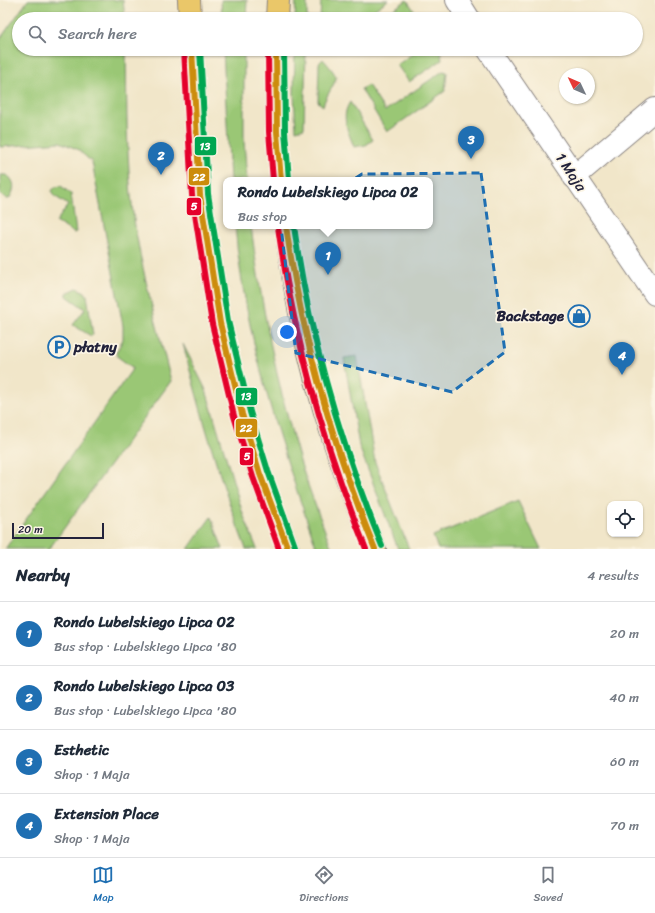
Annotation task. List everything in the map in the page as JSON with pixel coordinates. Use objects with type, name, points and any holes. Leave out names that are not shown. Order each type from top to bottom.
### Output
[{"type":"main road","points":[[189,0],[190,12]]},
{"type":"main road","points":[[277,12],[278,0]]},
{"type":"main road","points":[[192,56],[200,194],[220,323],[232,375],[258,467],[288,549]]},
{"type":"main road","points":[[276,56],[277,132],[281,177]]},
{"type":"main road","points":[[286,229],[297,297],[315,379],[347,477],[375,549]]},
{"type":"street","points":[[457,0],[465,12]]},
{"type":"street","name":"1 Maja","points":[[493,56],[655,294]]},
{"type":"street","points":[[574,177],[655,109]]},
{"type":"highlighted area","points":[[481,173],[505,352],[452,392],[296,353],[281,227],[362,174]]},
{"type":"green space","points":[[28,0],[123,0],[124,12],[19,12]]},
{"type":"green space","points":[[221,0],[247,0],[246,12],[222,12]]},
{"type":"green space","points":[[296,0],[307,0],[307,12],[295,12]]},
{"type":"green space","points":[[321,0],[388,0],[371,12],[320,12]]},
{"type":"green space","points":[[407,0],[415,12],[389,12]]},
{"type":"green space","points":[[12,22],[12,56],[126,56],[128,152],[133,213],[145,276],[171,381],[49,549],[5,549],[133,368],[118,357],[116,353],[123,339],[123,326],[92,162],[77,149],[60,142],[0,147],[0,39]]},
{"type":"green space","points":[[223,56],[244,56],[244,141],[247,177],[230,177]]},
{"type":"green space","points":[[295,56],[306,56],[304,128],[296,130],[294,94]]},
{"type":"green space","points":[[409,56],[441,56],[442,60],[409,82],[397,65]]},
{"type":"green space","points":[[323,59],[332,70],[336,79],[323,106],[318,102],[319,63]]},
{"type":"green space","points":[[443,71],[447,72],[445,91],[387,132],[361,89],[368,85],[385,111]]},
{"type":"green space","points":[[350,102],[373,140],[366,145],[354,147],[349,135],[345,119]]},
{"type":"green space","points":[[0,175],[7,175],[12,180],[14,186],[9,199],[0,194]]},
{"type":"green space","points":[[61,186],[71,194],[76,232],[74,233],[56,222],[68,205],[53,195],[52,191],[55,187]]},
{"type":"green space","points":[[235,229],[251,229],[265,315],[284,403],[304,472],[332,549],[317,549],[290,470],[277,430],[256,350],[240,268]]},
{"type":"green space","points":[[77,288],[85,292],[87,295],[93,335],[91,336],[73,325],[85,309],[67,296],[67,293]]},
{"type":"green space","points":[[183,344],[206,390],[243,514],[257,549],[246,549],[212,447]]},
{"type":"green space","points":[[357,356],[375,462],[409,549],[398,549],[359,446],[344,358]]},
{"type":"green space","points":[[518,501],[541,549],[438,549],[433,536]]},
{"type":"green space","points":[[211,517],[223,549],[188,549]]},
{"type":"transit line","name":"5","points":[[184,56],[192,195],[212,324],[234,416],[253,477],[279,549]]},
{"type":"transit line","name":"22","points":[[192,56],[200,195],[220,323],[242,414],[260,474],[288,549]]},
{"type":"transit line","name":"13","points":[[200,56],[208,194],[228,321],[250,412],[268,471],[295,546]]},
{"type":"transit line","name":"5","points":[[268,56],[269,132],[273,177]]},
{"type":"transit line","name":"22","points":[[276,56],[277,132],[281,177]]},
{"type":"transit line","name":"13","points":[[284,56],[285,132],[289,177]]},
{"type":"transit line","name":"5","points":[[278,229],[293,310],[312,391],[337,471],[366,549]]},
{"type":"transit line","name":"22","points":[[286,229],[301,309],[320,390],[345,470],[375,549]]},
{"type":"transit line","name":"13","points":[[294,229],[308,308],[328,389],[353,468],[382,546]]},
{"type":"place","name":"Esthetic","points":[[471,159]]},
{"type":"place","name":"Rondo Lubelskiego Lipca 03","points":[[161,175]]},
{"type":"place","name":"Rondo Lubelskiego Lipca 02","points":[[328,275]]},
{"type":"place","name":"Backstage","points":[[579,316]]},
{"type":"place","name":"płatny","points":[[59,347]]},
{"type":"place","name":"Extension Place","points":[[622,375]]}]
